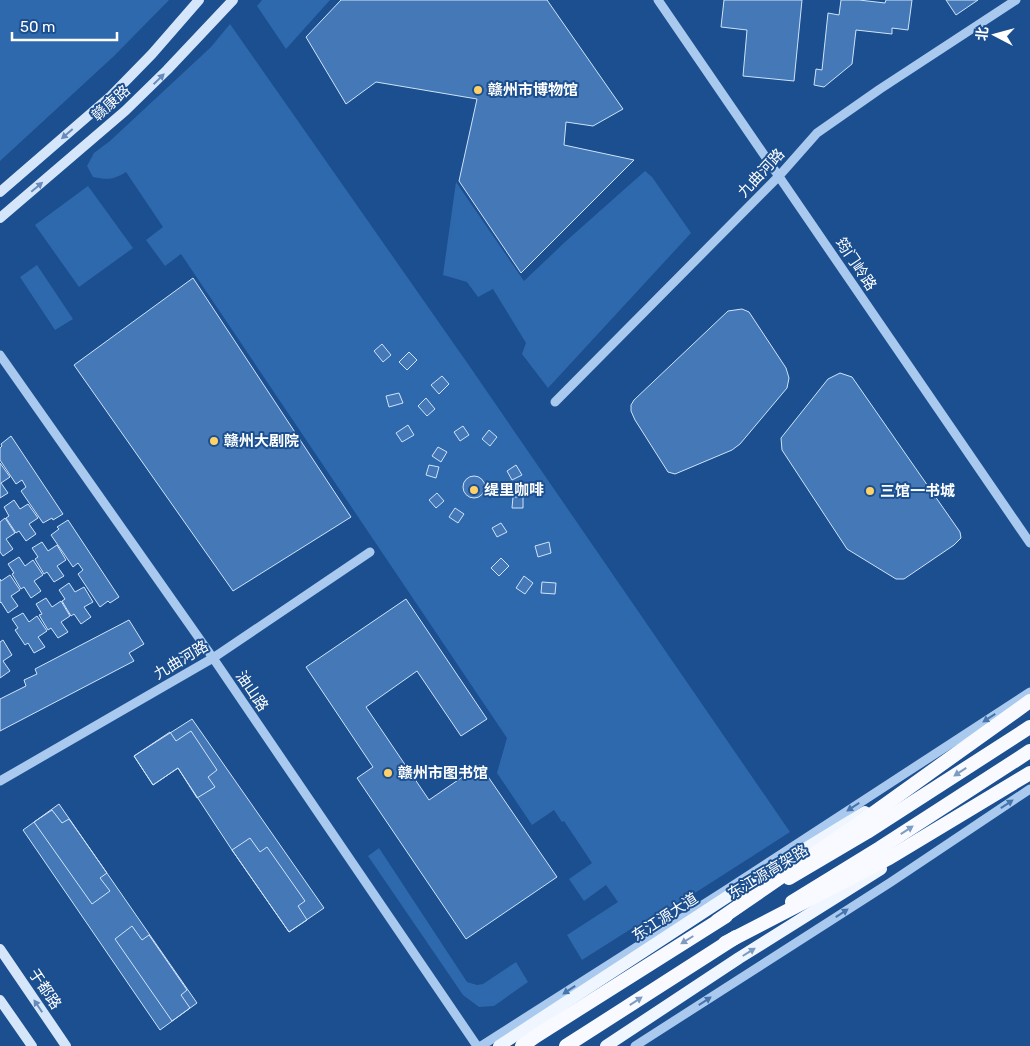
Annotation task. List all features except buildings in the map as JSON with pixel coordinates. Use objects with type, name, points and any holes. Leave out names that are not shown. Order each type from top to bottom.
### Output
[{"type":"highway","points":[[717,921],[861,822],[1030,701]]},
{"type":"highway","name":"东江源高架路","points":[[521,1046],[717,921],[867,832],[1030,727]]},
{"type":"highway","points":[[566,1046],[880,848],[1030,750]]},
{"type":"highway","points":[[725,944],[889,858],[1030,772]]},
{"type":"main road","name":"赣康路","points":[[0,192],[111,96],[152,54],[199,0]]},
{"type":"main road","name":"赣康路","points":[[0,218],[125,111],[168,70],[233,0]]},
{"type":"main road","name":"东江源大道","points":[[498,1046],[730,894],[858,816],[1030,707]]},
{"type":"main road","points":[[606,1046],[739,958],[1030,772]]},
{"type":"main road","name":"于都路","points":[[0,949],[66,1046]]},
{"type":"main road","points":[[0,1000],[32,1046]]},
{"type":"street","name":"筠门岭路","points":[[658,0],[1030,543]]},
{"type":"street","name":"九曲河路","points":[[555,402],[779,176],[817,133],[880,89],[1016,0]]},
{"type":"street","name":"油山路","points":[[0,355],[213,658],[477,1046]]},
{"type":"street","name":"九曲河路","points":[[0,781],[213,658],[370,552]]},
{"type":"street","points":[[481,1046],[726,890],[1030,692]]},
{"type":"street","points":[[635,1046],[883,888],[1030,789]]},
{"type":"shaded area","points":[[0,0],[169,0],[114,56],[0,161]]},
{"type":"shaded area","points":[[262,0],[330,0],[286,49],[257,6]]},
{"type":"shaded area","points":[[230,24],[468,364],[790,832],[637,930],[634,927],[582,960],[567,935],[618,902],[606,885],[584,901],[569,879],[592,863],[564,821],[562,822],[554,810],[532,825],[497,773],[507,738],[181,254],[165,266],[146,240],[163,227],[126,172],[114,178],[98,178],[93,177],[87,166],[94,153],[110,141],[211,47]]},
{"type":"shaded area","points":[[645,171],[652,177],[691,233],[548,388],[522,354],[526,343],[493,289],[478,297],[467,282],[443,275],[456,182],[524,281]]},
{"type":"shaded area","points":[[88,186],[133,248],[79,287],[35,225]]},
{"type":"shaded area","points":[[37,265],[73,319],[55,330],[20,277]]},
{"type":"shaded area","points":[[379,848],[467,982],[477,985],[483,984],[516,962],[528,982],[494,1006],[479,1007],[463,995],[368,856]]},
{"type":"place","name":"赣州市博物馆","points":[[478,90]]},
{"type":"place","name":"赣州大剧院","points":[[214,441]]},
{"type":"place","name":"缇里咖啡","points":[[474,490]]},
{"type":"place","name":"三馆一书城","points":[[870,491]]},
{"type":"place","name":"赣州市图书馆","points":[[388,773]]}]
